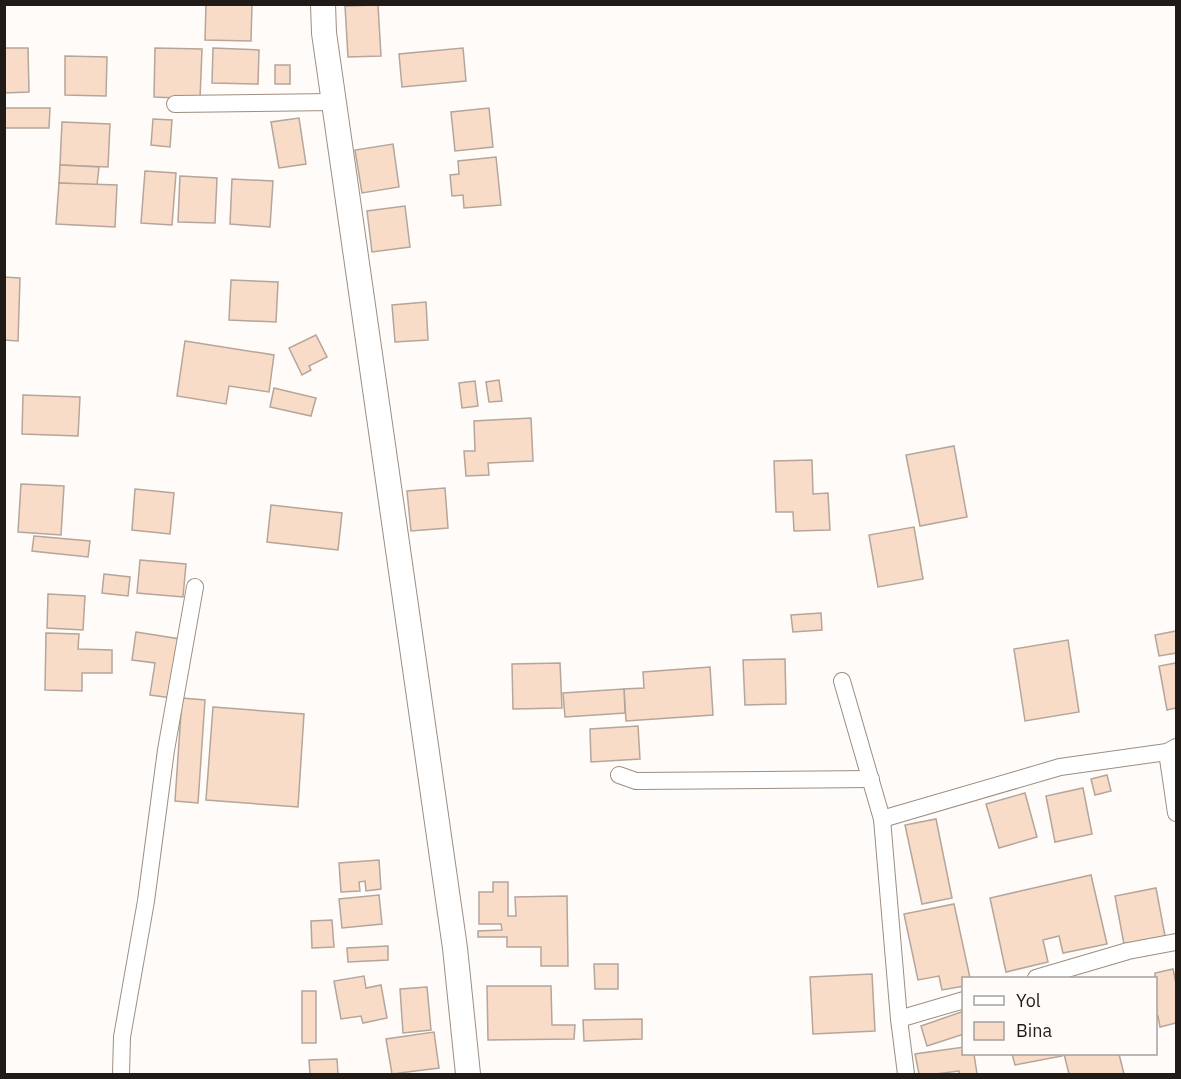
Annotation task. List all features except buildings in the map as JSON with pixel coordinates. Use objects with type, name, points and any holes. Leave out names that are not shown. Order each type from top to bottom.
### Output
[{"type":"street","points":[[323,4],[324,33],[454,948],[468,1074]]},
{"type":"street","points":[[175,104],[334,102]]},
{"type":"street","points":[[121,1074],[122,1037],[146,901],[166,750],[195,587]]},
{"type":"street","points":[[842,681],[882,819],[899,1019],[906,1074]]},
{"type":"street","points":[[882,819],[1060,767],[1172,750],[1176,813]]},
{"type":"street","points":[[619,775],[636,782],[871,779]]},
{"type":"street","points":[[1039,977],[1128,951],[1176,942]]},
{"type":"street","points":[[899,1019],[962,1000]]}]
